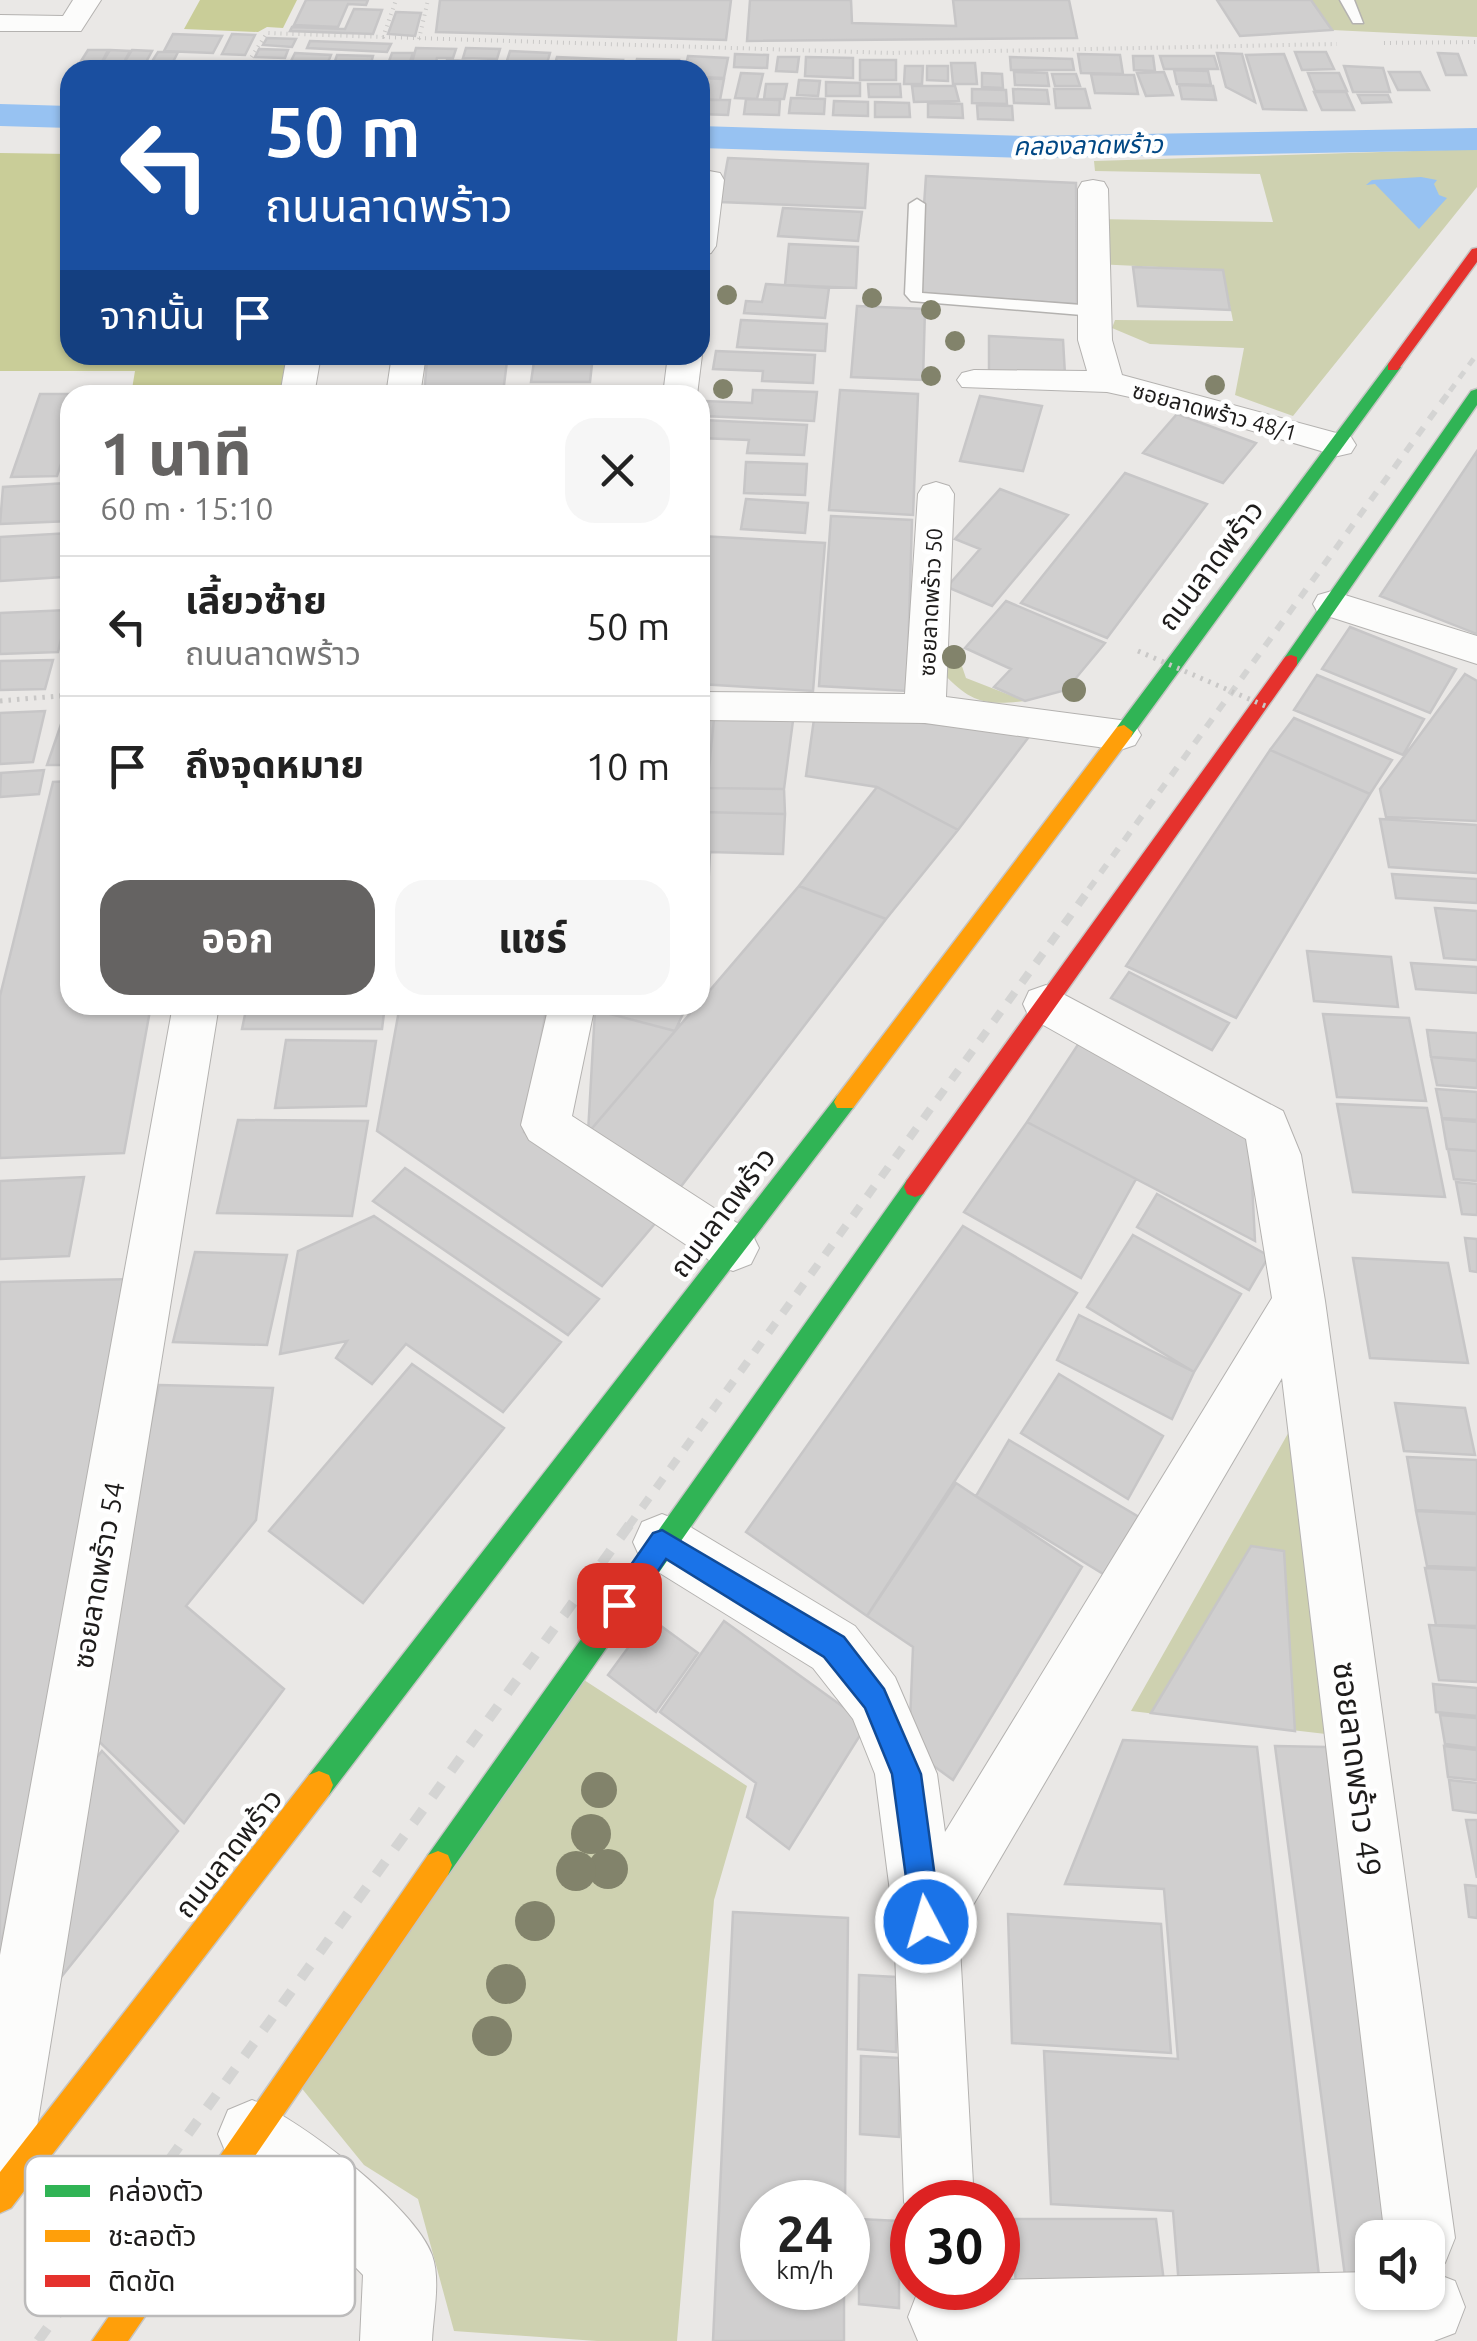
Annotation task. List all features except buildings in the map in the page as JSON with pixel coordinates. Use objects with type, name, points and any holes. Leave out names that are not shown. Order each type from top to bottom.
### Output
[{"type":"main road","name":"ถนนลาดพร้าว","points":[[32,2156],[733,1248],[1120,736],[1477,252]]},
{"type":"main road","points":[[237,2156],[662,1542],[1475,399]]},
{"type":"main road","name":"ถนนลาดพร้าว","points":[[0,2197],[25,2165]]},
{"type":"main road","points":[[108,2341],[125,2316]]},
{"type":"street","points":[[0,23],[83,17]]},
{"type":"street","name":"ซอยลาดพร้าว 48/1","points":[[1093,189],[1095,340],[1107,382],[1164,394],[1338,444]]},
{"type":"street","points":[[974,380],[1107,382]]},
{"type":"street","name":"ซอยลาดพร้าว 50","points":[[925,709],[936,494]]},
{"type":"street","points":[[1332,604],[1477,650]]},
{"type":"street","name":"ซอยลาดพร้าว 50","points":[[710,706],[925,709],[1120,736]]},
{"type":"street","name":"ซอยลาดพร้าว 49","points":[[1046,1004],[1266,1126],[1276,1155],[1299,1301],[1418,2220]]},
{"type":"street","name":"ซอยลาดพร้าว 54","points":[[0,2145],[194,1015]]},
{"type":"street","points":[[570,1015],[546,1126],[733,1248]]},
{"type":"street","points":[[926,1922],[1299,1301]]},
{"type":"street","points":[[662,1542],[834,1647],[874,1698],[906,1774],[926,1922],[938,2180]]},
{"type":"street","points":[[252,2134],[281,2156]]},
{"type":"street","points":[[355,2216],[398,2261],[396,2341]]},
{"type":"street","points":[[944,2315],[1430,2314]]},
{"type":"lane","points":[[1347,0],[1358,20]]},
{"type":"lane","points":[[918,204],[913,294],[917,298],[1094,311]]},
{"type":"path","points":[[383,37],[396,0]]},
{"type":"path","points":[[419,39],[428,0]]},
{"type":"path","points":[[250,60],[267,33],[892,53],[1338,44]]},
{"type":"path","points":[[1377,43],[1477,42]]},
{"type":"path","points":[[1138,651],[1270,708]]},
{"type":"path","points":[[0,701],[60,696]]},
{"type":"green space","points":[[200,0],[297,0],[283,28],[267,27],[258,32],[184,29]]},
{"type":"green space","points":[[1311,0],[1477,0],[1477,37],[1332,30]]},
{"type":"green space","points":[[1477,149],[1477,187],[1293,416],[1235,395],[1244,348],[1150,344],[1112,328],[1115,320],[1233,321],[1223,270],[1095,264],[1095,219],[1273,222],[1260,174],[1095,171],[1094,161]]},
{"type":"green space","points":[[0,153],[60,154],[60,365],[302,365],[299,385],[133,385],[135,371],[0,371]]},
{"type":"green space","points":[[956,649],[966,678],[1025,701],[989,702],[962,690],[943,673]]},
{"type":"green space","points":[[1299,1414],[1343,1736],[1131,1711]]},
{"type":"green space","points":[[581,1678],[747,1786],[714,1900],[677,2341],[597,2341],[454,2331],[418,2199],[364,2165],[295,2080]]},
{"type":"water","points":[[1372,180],[1437,180],[1434,184],[1439,195],[1447,198],[1419,229],[1375,184],[1366,185]]},
{"type":"waterway","name":"คลองลาดพร้าว","points":[[0,115],[60,117]]},
{"type":"waterway","name":"คลองลาดพร้าว","points":[[710,137],[1025,147],[1477,139]]},
{"type":"railway","points":[[1450,391],[1477,354]]},
{"type":"railway","points":[[1089,889],[1452,388]]},
{"type":"railway","points":[[628,1527],[1091,887]]},
{"type":"railway","points":[[172,2156],[630,1524]]},
{"type":"railway","points":[[38,2341],[56,2316]]},
{"type":"traffic: fast","points":[[1124,732],[1393,367]]},
{"type":"traffic: fast","points":[[1291,661],[1477,394]]},
{"type":"traffic: fast","points":[[319,1785],[845,1102]]},
{"type":"traffic: fast","points":[[438,1865],[915,1187]]},
{"type":"traffic: slow","points":[[845,1102],[1124,732]]},
{"type":"traffic: slow","points":[[32,2156],[319,1785]]},
{"type":"traffic: slow","points":[[236,2156],[438,1865]]},
{"type":"traffic: slow","points":[[0,2197],[25,2165]]},
{"type":"traffic: slow","points":[[108,2341],[125,2316]]},
{"type":"traffic: jam","points":[[1393,367],[1477,252]]},
{"type":"traffic: jam","points":[[915,1187],[1291,661]]},
{"type":"route","points":[[619,1605],[662,1542],[834,1647],[874,1698],[906,1774],[926,1922]]}]
